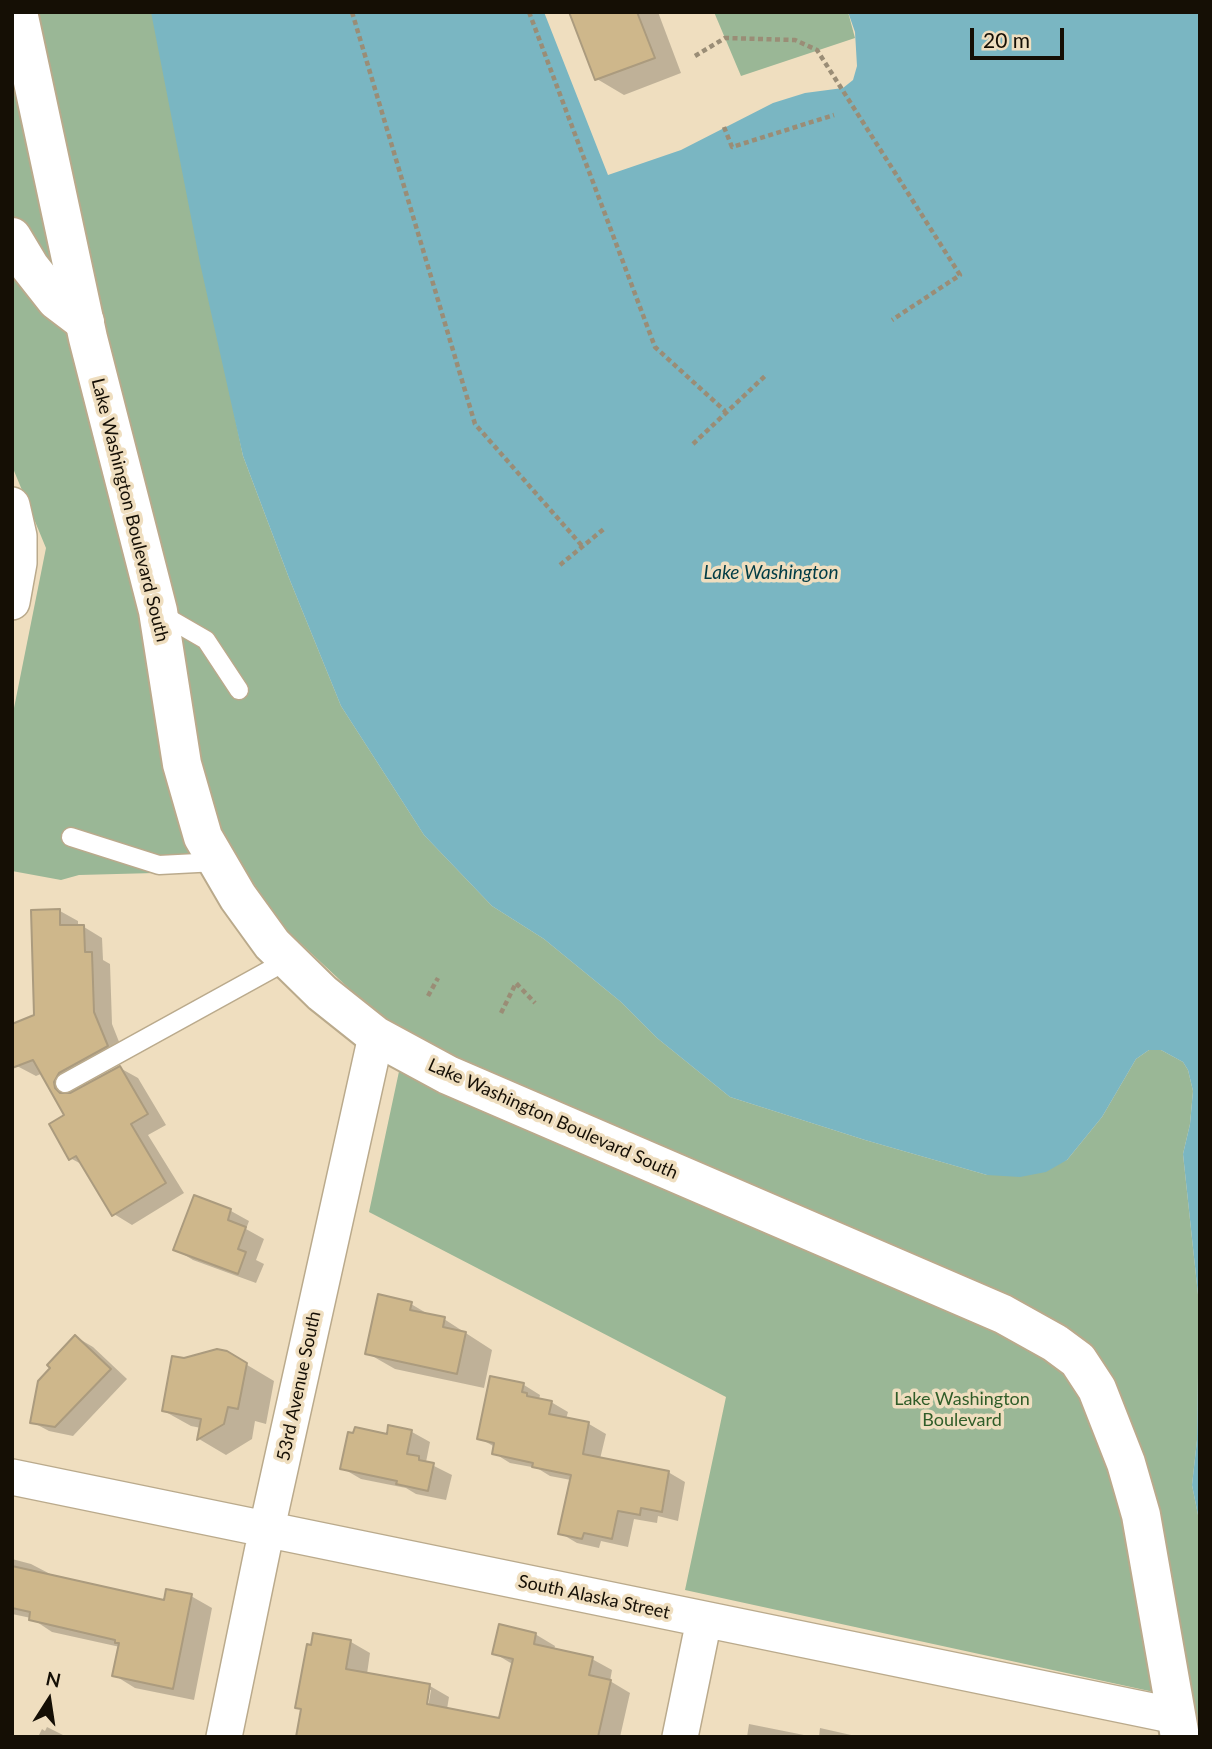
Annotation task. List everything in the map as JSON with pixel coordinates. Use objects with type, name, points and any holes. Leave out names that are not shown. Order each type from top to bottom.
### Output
[{"type":"main road","name":"Lake Washington Boulevard South","points":[[18,12],[85,322],[158,611],[182,764],[203,837],[238,897],[272,944],[322,993],[376,1036],[448,1075],[1003,1314],[1055,1343],[1078,1360],[1097,1389],[1126,1463],[1141,1516],[1178,1727]]},
{"type":"main road","points":[[12,237],[30,267],[56,300],[85,322]]},
{"type":"street","points":[[12,505],[19,536],[19,563],[12,602]]},
{"type":"street","name":"53rd Avenue South","points":[[224,1737],[267,1528],[376,1036]]},
{"type":"street","name":"South Alaska Street","points":[[12,1477],[704,1620],[1178,1727]]},
{"type":"street","points":[[680,1737],[704,1620]]},
{"type":"lane","points":[[158,611],[206,640],[239,690]]},
{"type":"lane","points":[[71,837],[159,865],[217,862]]},
{"type":"lane","points":[[65,1083],[288,960]]},
{"type":"path","points":[[352,12],[475,425],[583,547]]},
{"type":"path","points":[[529,12],[655,347],[725,411]]},
{"type":"path","points":[[695,56],[725,38],[795,40],[817,50],[960,275],[892,320]]},
{"type":"path","points":[[724,127],[732,147],[834,115]]},
{"type":"path","points":[[693,444],[765,374]]},
{"type":"path","points":[[560,565],[605,527]]},
{"type":"path","points":[[428,996],[438,978]]},
{"type":"path","points":[[501,1013],[516,983],[535,1003]]},
{"type":"green space","name":"Lake Washington Boulevard","points":[[12,12],[152,12],[243,456],[289,578],[341,706],[424,835],[492,906],[544,939],[621,1002],[657,1038],[730,1097],[987,1175],[1067,1160],[1102,1117],[1136,1059],[1149,1050],[1161,1050],[1183,1062],[1188,1070],[1193,1091],[1190,1124],[1183,1154],[1199,1304],[1197,1440],[1192,1485],[1200,1525],[1200,1737],[1192,1737],[1186,1699],[685,1590],[726,1397],[369,1212],[407,1034],[384,1021],[283,927],[242,866],[192,872],[79,875],[61,880],[12,871],[12,718],[46,548],[12,466]]},
{"type":"green space","points":[[714,12],[848,12],[855,38],[741,76]]},
{"type":"water","name":"Lake Washington","points":[[151,12],[544,12],[608,175],[681,150],[773,103],[805,93],[843,88],[853,80],[857,66],[855,32],[848,12],[1200,12],[1200,1525],[1192,1485],[1197,1440],[1199,1304],[1183,1154],[1190,1124],[1193,1091],[1188,1070],[1183,1062],[1161,1050],[1149,1050],[1136,1059],[1102,1117],[1067,1160],[1046,1172],[1020,1177],[987,1175],[730,1097],[657,1038],[621,1002],[544,939],[492,906],[424,835],[341,706],[289,578],[243,456],[200,263]]},
{"type":"building","points":[[569,12],[637,12],[655,58],[595,80]]},
{"type":"building","points":[[60,909],[60,925],[84,925],[85,952],[92,952],[94,1012],[108,1046],[59,1073],[54,1082],[55,1088],[60,1093],[70,1093],[120,1066],[148,1114],[131,1124],[166,1183],[112,1216],[76,1156],[69,1160],[49,1124],[64,1115],[33,1060],[12,1068],[12,1024],[34,1015],[31,910]]},
{"type":"building","points":[[194,1195],[231,1209],[228,1220],[246,1227],[238,1249],[246,1252],[238,1274],[173,1250]]},
{"type":"building","points":[[378,1294],[412,1302],[410,1310],[445,1317],[443,1327],[466,1332],[457,1374],[365,1354]]},
{"type":"building","points":[[75,1335],[111,1369],[55,1427],[30,1423],[38,1381],[50,1368],[47,1365]]},
{"type":"building","points":[[217,1349],[227,1351],[247,1363],[238,1409],[228,1407],[224,1424],[197,1440],[201,1419],[162,1411],[172,1356],[184,1358]]},
{"type":"building","points":[[490,1376],[524,1383],[522,1392],[527,1393],[527,1396],[552,1401],[549,1414],[589,1422],[583,1454],[669,1471],[662,1512],[641,1508],[640,1515],[618,1511],[612,1539],[584,1533],[582,1539],[558,1534],[571,1475],[532,1467],[533,1463],[492,1454],[494,1443],[477,1439]]},
{"type":"building","points":[[388,1425],[412,1430],[407,1454],[434,1463],[428,1491],[396,1484],[397,1481],[340,1469],[348,1432],[353,1433],[355,1427],[387,1434]]},
{"type":"building","points":[[12,1566],[164,1600],[166,1589],[192,1594],[173,1689],[112,1676],[119,1643],[115,1643],[115,1640],[29,1620],[30,1612],[12,1608]]},
{"type":"building","points":[[499,1624],[536,1633],[534,1644],[593,1657],[589,1675],[611,1680],[598,1737],[296,1737],[301,1709],[295,1708],[307,1644],[311,1645],[313,1633],[351,1640],[346,1669],[430,1684],[427,1704],[499,1718],[513,1659],[492,1654]]}]
